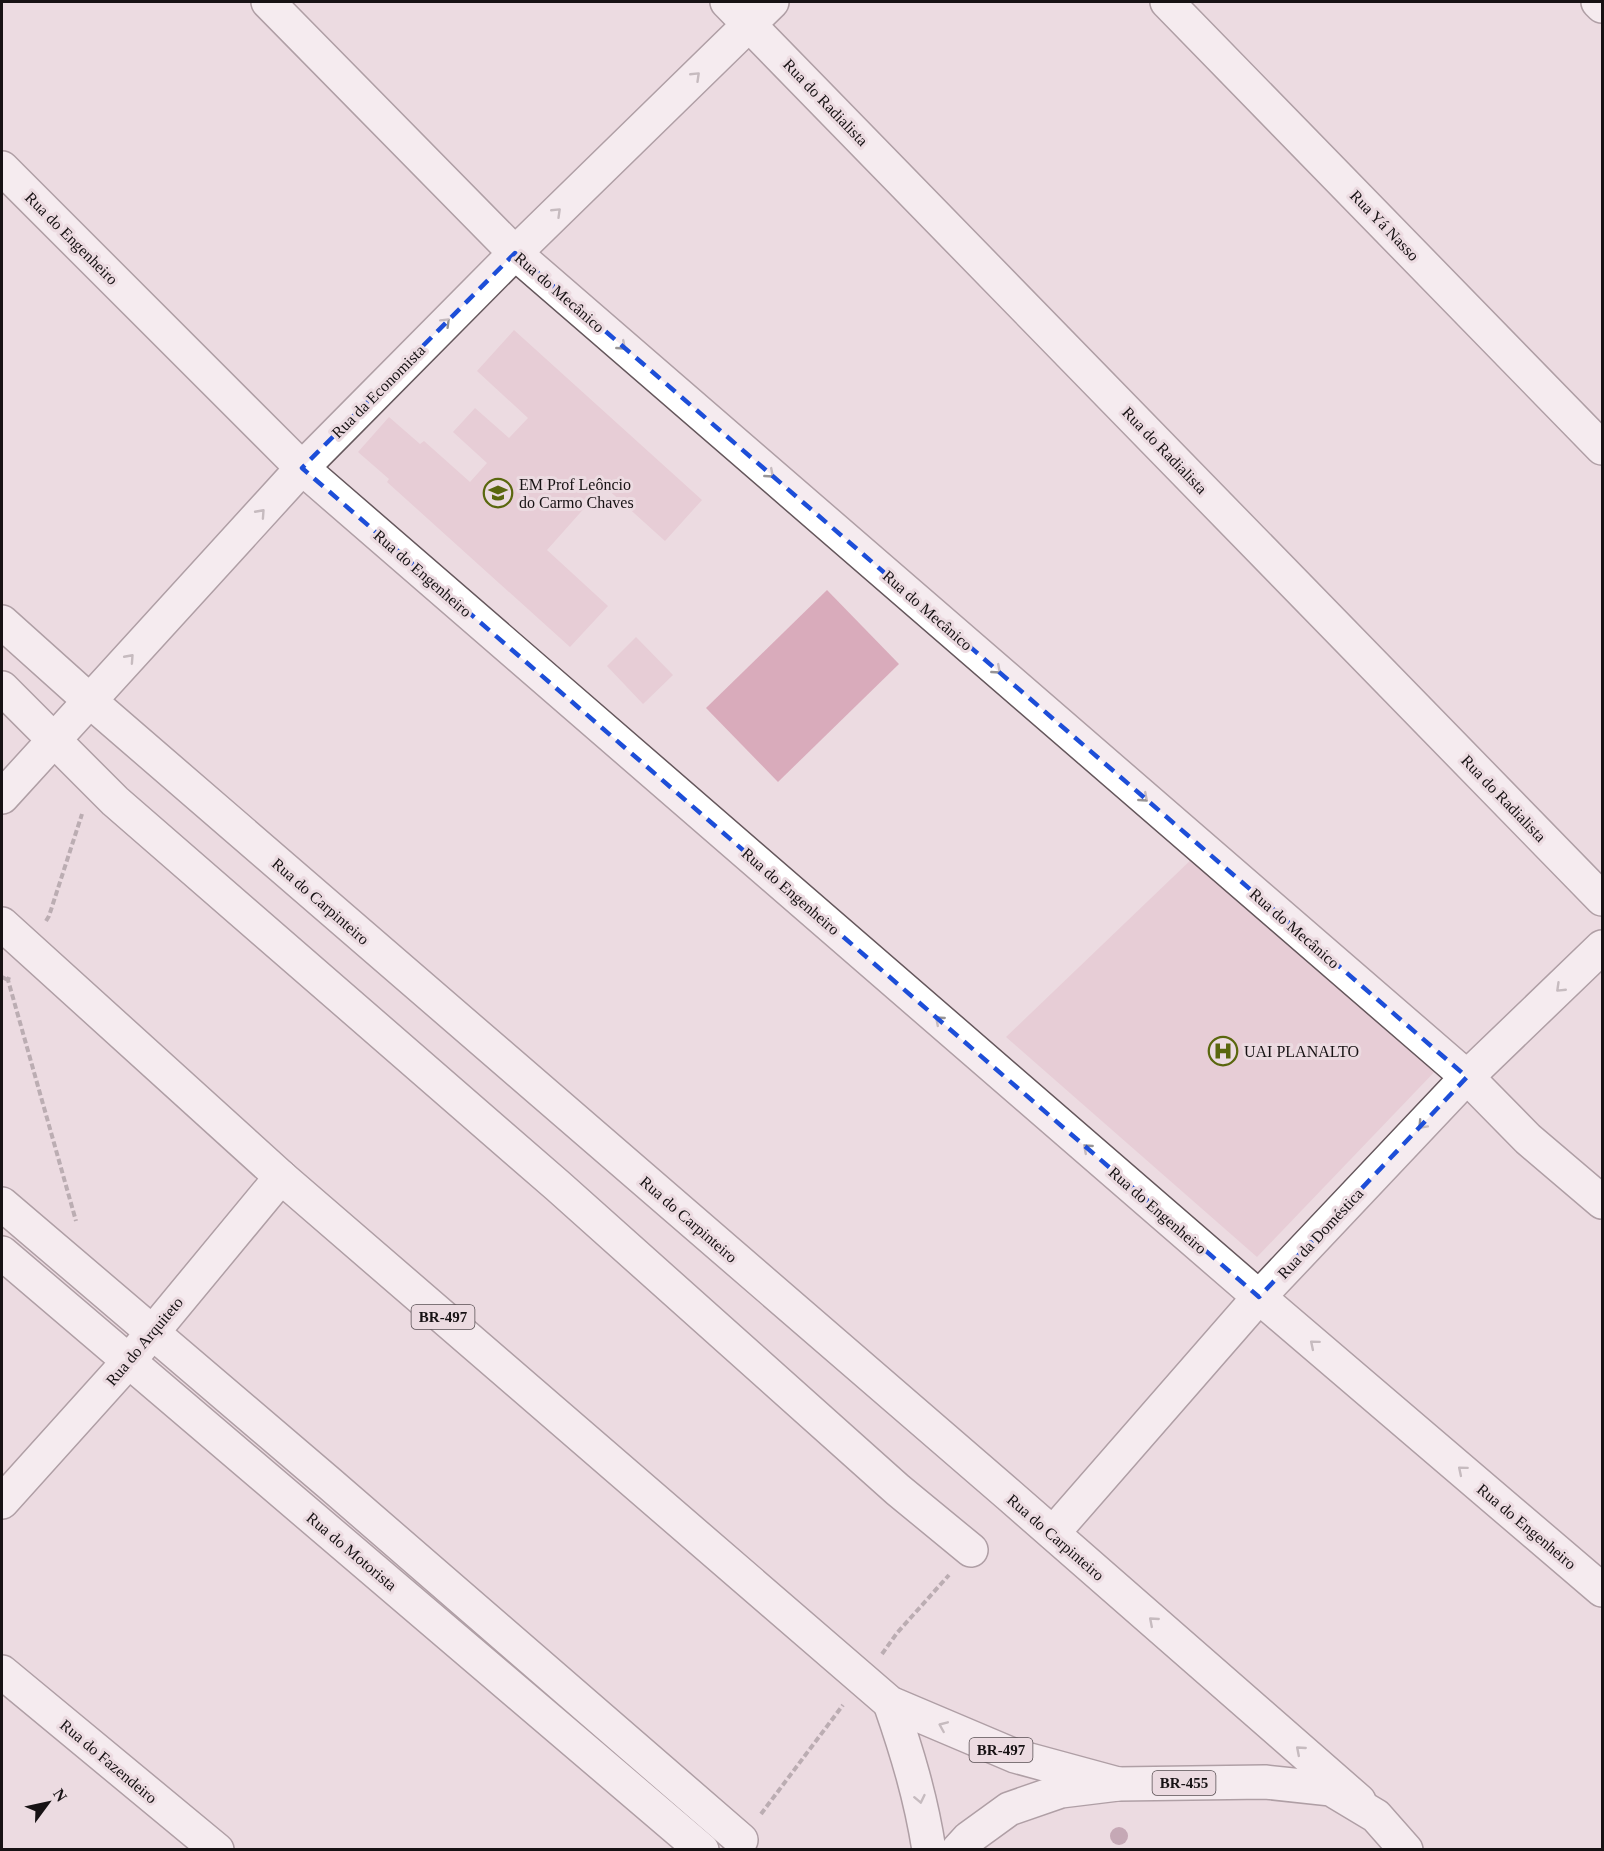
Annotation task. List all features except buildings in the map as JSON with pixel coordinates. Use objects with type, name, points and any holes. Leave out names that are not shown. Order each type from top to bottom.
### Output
[{"type":"street","name":"Rua do Mecânico","points":[[268,2],[515,253],[1467,1077],[1528,1138],[1602,1202]]},
{"type":"street","name":"Rua da Economista","points":[[2,797],[302,468],[515,253],[738,13],[772,2]]},
{"type":"street","name":"Rua Yá Nasso","points":[[1167,2],[1602,448]]},
{"type":"street","points":[[1598,2],[1602,6]]},
{"type":"street","name":"Rua do Radialista","points":[[738,13],[1602,899]]},
{"type":"street","name":"Rua do Engenheiro","points":[[2,168],[302,468],[1259,1297],[1602,1590]]},
{"type":"street","name":"Rua do Carpinteiro","points":[[2,622],[90,701],[1053,1533],[1376,1816]]},
{"type":"street","points":[[2,688],[133,817],[549,1178],[898,1490],[971,1550]]},
{"type":"street","name":"BR-497","points":[[2,924],[281,1177],[890,1703],[1015,1756],[1118,1784]]},
{"type":"street","name":"Rua da Doméstica","points":[[1053,1533],[1259,1297],[1467,1077],[1602,947]]},
{"type":"street","name":"Rua do Arquiteto","points":[[2,1502],[128,1362],[281,1177]]},
{"type":"street","points":[[2,1204],[329,1483],[741,1840]]},
{"type":"street","name":"Rua do Motorista","points":[[2,1252],[702,1850]]},
{"type":"street","name":"Rua do Fazendeiro","points":[[2,1671],[217,1850]]},
{"type":"street","points":[[890,1703],[917,1784],[929,1850]]},
{"type":"street","name":"BR-455","points":[[958,1850],[969,1838],[1009,1809],[1061,1791],[1118,1784],[1266,1782],[1331,1790],[1376,1816],[1406,1850]]},
{"type":"path","points":[[8,980],[49,916],[93,779]]},
{"type":"path","points":[[2,976],[8,980],[77,1226]]},
{"type":"highlighted area","points":[[515,253],[1467,1077],[1259,1297],[302,468]]},
{"type":"shaded area","name":"EM Prof Leôncio do Carmo Chaves","points":[[514,330],[702,500],[665,541],[604,486],[547,550],[608,606],[570,647],[387,482],[389,479],[358,452],[389,417],[420,444],[424,441],[470,482],[487,463],[453,432],[475,408],[509,438],[528,418],[477,371]]},
{"type":"shaded area","points":[[827,590],[899,664],[778,782],[706,708]]},
{"type":"shaded area","points":[[636,637],[673,675],[643,704],[607,666]]},
{"type":"shaded area","name":"UAI PLANALTO","points":[[1196,855],[1441,1065],[1257,1257],[1006,1037]]},
{"type":"place","name":"EM Prof Leôncio do Carmo Chaves","points":[[498,493]]},
{"type":"place","name":"UAI PLANALTO","points":[[1223,1051]]}]
